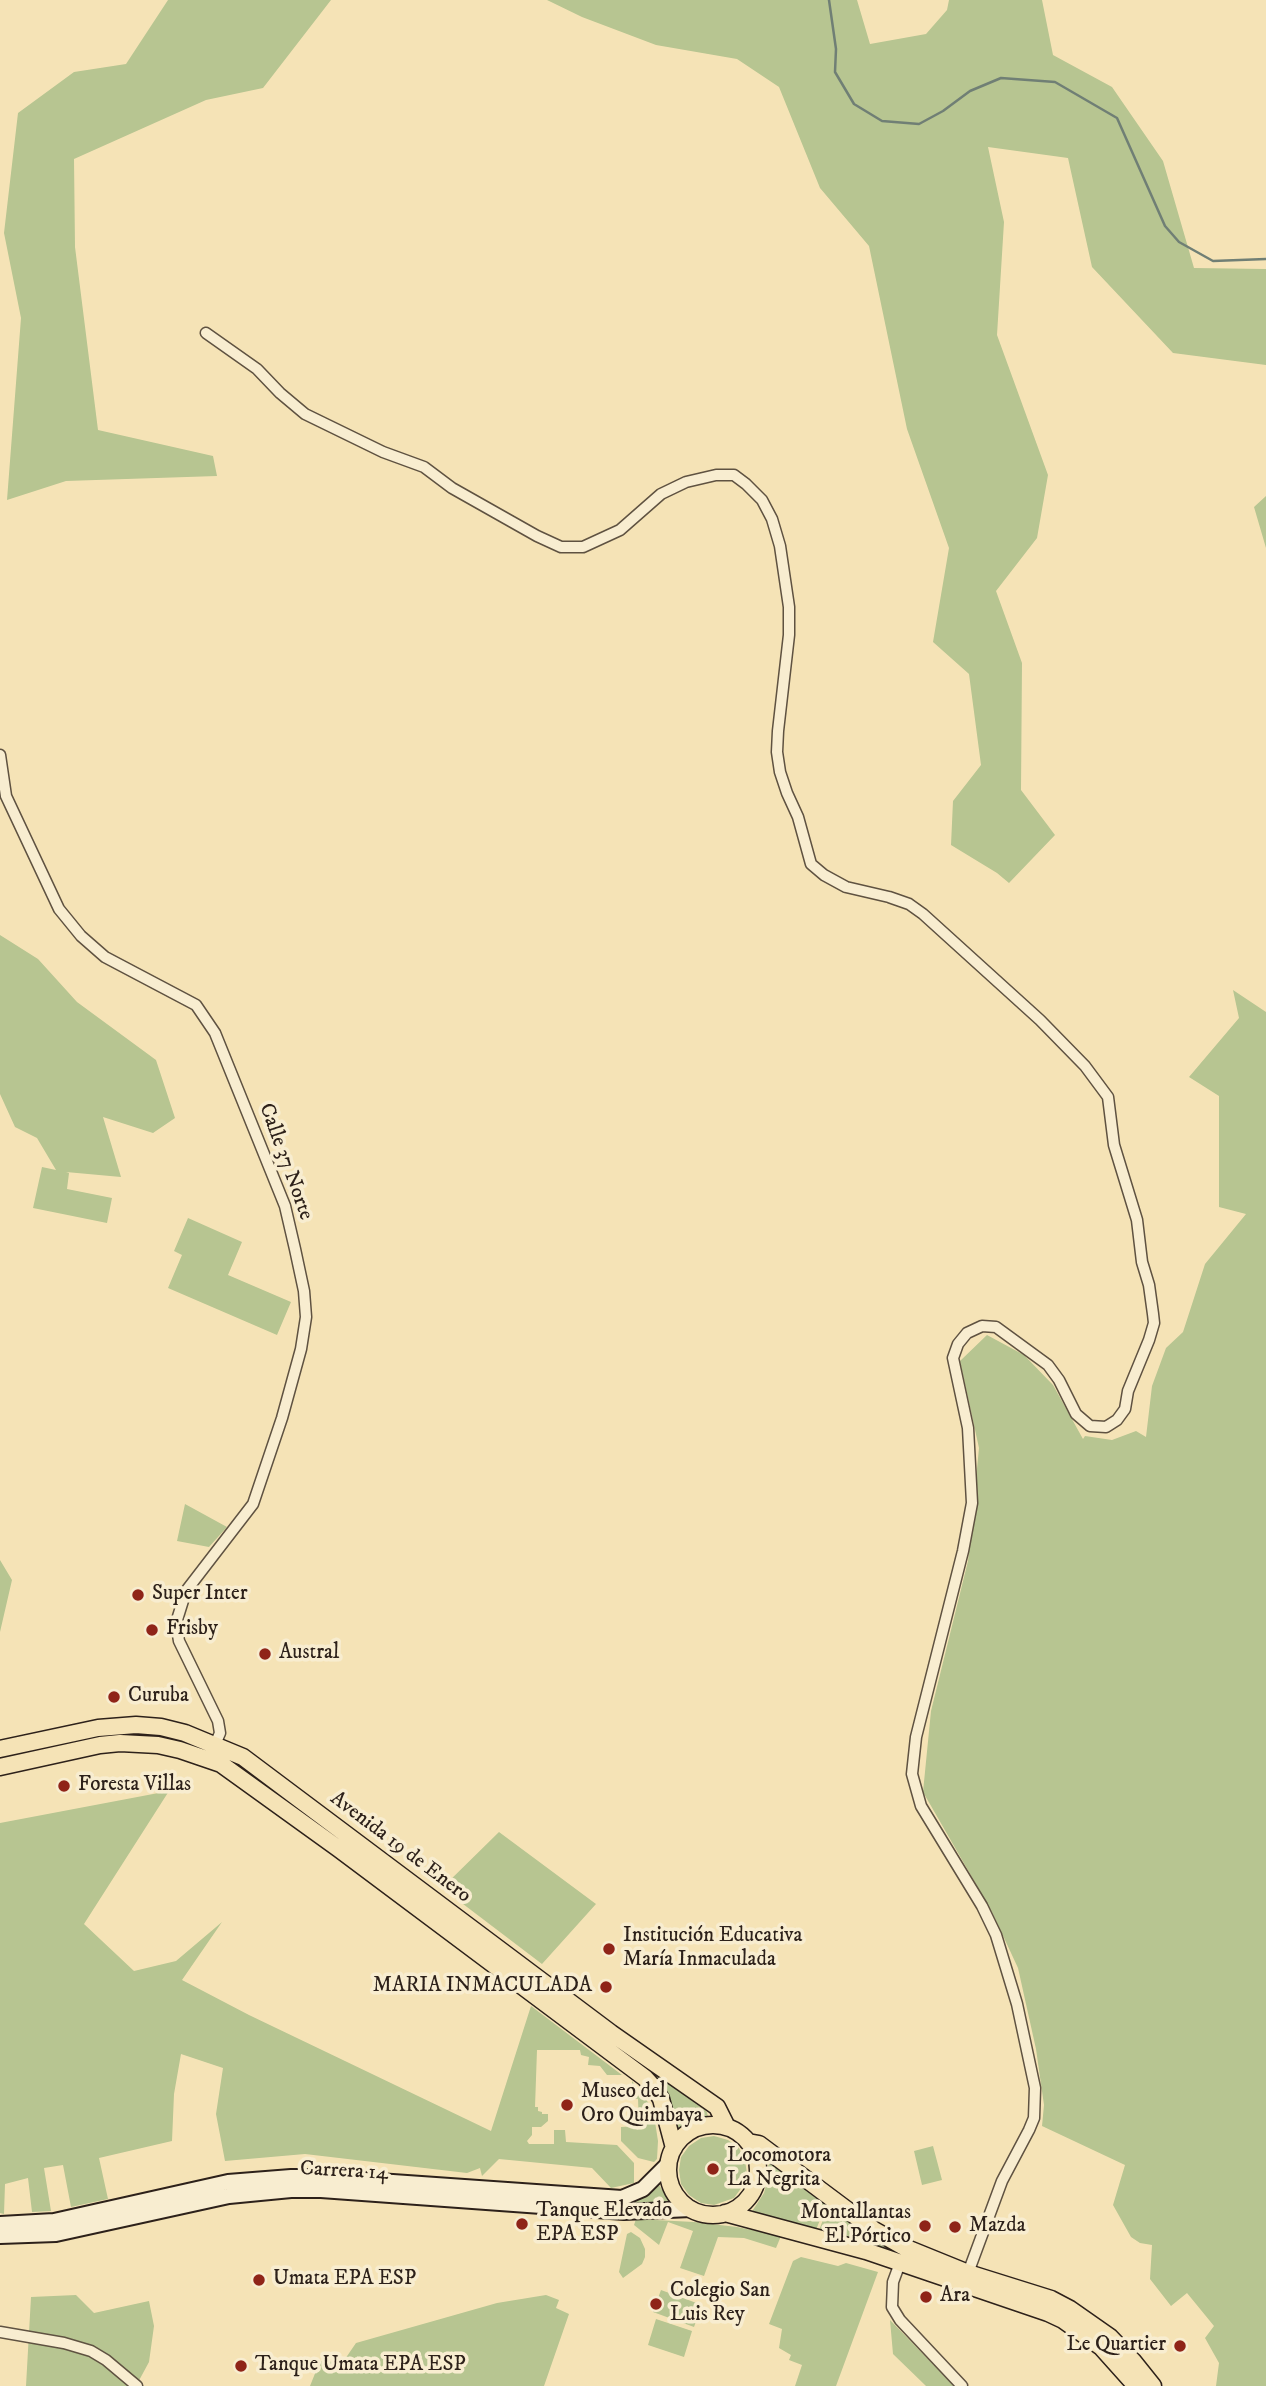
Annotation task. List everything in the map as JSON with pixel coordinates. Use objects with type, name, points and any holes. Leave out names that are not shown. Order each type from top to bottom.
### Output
[{"type":"main road","name":"Avenida 19 de Enero","points":[[0,1749],[97,1728],[160,1727],[217,1744],[243,1757],[611,2033],[717,2107],[727,2127]]},
{"type":"main road","name":"Avenida 19 de Enero","points":[[0,1767],[100,1745],[158,1745],[207,1759],[245,1780],[645,2078],[661,2099],[674,2147]]},
{"type":"main road","points":[[725,2213],[747,2199],[755,2184],[757,2166],[753,2150],[742,2136],[727,2127],[701,2126],[685,2134],[674,2147],[668,2164],[673,2190],[691,2209],[707,2214],[725,2213],[863,2250],[900,2263],[1060,2304],[1099,2328],[1128,2354],[1153,2386]]},
{"type":"main road","points":[[748,2142],[759,2144],[874,2230],[904,2247],[1018,2295],[1063,2320],[1093,2340],[1136,2386]]},
{"type":"main road","name":"Carrera 14","points":[[0,2224],[54,2221],[228,2182],[291,2177],[321,2176],[509,2192],[622,2198],[643,2189],[668,2164]]},
{"type":"main road","name":"Carrera 14","points":[[0,2236],[56,2234],[229,2196],[291,2190],[624,2212],[691,2209]]},
{"type":"street","points":[[206,333],[257,369],[305,414],[383,452],[424,467],[452,488],[561,547],[583,547],[620,530],[661,494],[686,482],[716,475],[734,475],[746,484],[762,500],[780,546],[789,607],[789,635],[777,752],[780,772],[798,817],[811,864],[846,887],[909,904],[923,914],[1040,1020],[1085,1066],[1108,1097],[1114,1145],[1137,1220],[1154,1322],[1128,1391],[1125,1409],[1117,1420],[1105,1427],[1090,1426],[1076,1414],[1059,1380],[1048,1365],[996,1327],[982,1326],[967,1334],[958,1343],[953,1358],[968,1429],[972,1503],[963,1551],[916,1737],[912,1774],[920,1806],[982,1906],[996,1935],[1017,2004],[1035,2088],[1034,2118],[1030,2130],[1003,2181],[968,2273]]},
{"type":"street","name":"Calle 37 Norte","points":[[0,755],[6,796],[32,856],[60,909],[81,936],[105,957],[196,1005],[215,1033],[285,1206],[295,1249],[306,1317],[301,1349],[282,1418],[253,1504],[186,1591],[176,1623],[179,1641],[218,1721],[220,1733],[217,1744]]},
{"type":"street","points":[[207,1759],[217,1744]]},
{"type":"street","points":[[900,2263],[893,2282],[892,2307],[900,2320],[962,2386]]},
{"type":"street","points":[[0,2332],[64,2343],[91,2351],[137,2386]]},
{"type":"green space","points":[[168,0],[331,0],[263,88],[206,100],[74,159],[75,247],[98,430],[213,456],[217,476],[66,481],[7,500],[21,318],[4,233],[18,113],[74,72],[126,64]]},
{"type":"green space","points":[[547,0],[857,0],[870,44],[926,34],[947,10],[949,0],[1042,0],[1053,55],[1112,87],[1163,161],[1194,268],[1266,269],[1266,365],[1173,353],[1092,267],[1068,158],[988,147],[1004,222],[997,335],[1048,475],[1037,538],[996,591],[1022,663],[1021,790],[1055,835],[1009,883],[951,845],[953,801],[981,765],[969,674],[933,642],[949,548],[907,429],[869,246],[820,188],[779,87],[737,59],[656,45],[582,17]]},
{"type":"green space","points":[[1266,496],[1266,548],[1254,507]]},
{"type":"green space","points":[[0,935],[38,959],[77,1002],[156,1060],[175,1118],[153,1133],[103,1117],[121,1177],[66,1172],[69,1173],[67,1189],[112,1198],[107,1223],[33,1208],[42,1167],[56,1170],[37,1138],[15,1127],[0,1094]]},
{"type":"green space","points":[[1233,990],[1266,1012],[1266,2386],[1216,2386],[1219,2363],[1205,2338],[1214,2326],[1187,2293],[1171,2306],[1150,2279],[1152,2245],[1140,2243],[1131,2237],[1113,2205],[1125,2165],[1042,2126],[1044,2105],[1036,2049],[1018,1968],[992,1912],[923,1792],[931,1711],[968,1561],[979,1448],[960,1361],[987,1335],[1024,1355],[1053,1385],[1083,1439],[1085,1436],[1112,1440],[1136,1431],[1146,1437],[1152,1386],[1166,1348],[1183,1332],[1205,1264],[1246,1214],[1219,1207],[1219,1096],[1189,1077],[1239,1018]]},
{"type":"green space","points":[[188,1218],[242,1242],[228,1275],[291,1302],[277,1335],[168,1288],[182,1255],[174,1251]]},
{"type":"green space","points":[[185,1504],[227,1527],[209,1547],[177,1541]]},
{"type":"green space","points":[[0,1560],[12,1580],[0,1632]]},
{"type":"green space","points":[[116,1732],[164,1733],[192,1744],[188,1747],[163,1738],[139,1735],[115,1737],[0,1762],[0,1757],[86,1736]]},
{"type":"green space","points":[[219,1753],[247,1765],[707,2112],[708,2118],[677,2130],[648,2075],[243,1770],[220,1758]]},
{"type":"green space","points":[[169,1791],[84,1924],[134,1971],[176,1961],[222,1922],[182,1980],[491,2131],[531,2006],[622,2075],[607,2075],[600,2066],[588,2065],[589,2057],[581,2055],[580,2050],[537,2050],[535,2107],[538,2107],[542,2114],[548,2114],[548,2121],[541,2127],[532,2127],[532,2135],[527,2141],[529,2144],[554,2144],[554,2130],[565,2130],[566,2142],[617,2145],[634,2163],[634,2183],[611,2188],[592,2168],[499,2159],[482,2176],[480,2168],[467,2173],[305,2154],[225,2161],[216,2114],[223,2068],[181,2054],[174,2094],[172,2141],[99,2158],[108,2199],[71,2207],[63,2165],[44,2168],[51,2211],[32,2212],[28,2178],[5,2184],[4,2214],[0,2213],[0,1823]]},
{"type":"green space","points":[[499,1832],[596,1904],[542,1964],[442,1888]]},
{"type":"green space","points":[[632,2081],[653,2109],[658,2141],[657,2159],[654,2162],[638,2158],[621,2141],[621,2127],[639,2126],[638,2099],[632,2098]]},
{"type":"green space","points":[[714,2136],[728,2140],[739,2148],[745,2160],[747,2174],[734,2198],[714,2205],[701,2203],[689,2195],[681,2184],[679,2170],[681,2157],[689,2146],[701,2138]]},
{"type":"green space","points":[[933,2146],[942,2180],[922,2185],[914,2151]]},
{"type":"green space","points":[[770,2162],[827,2202],[816,2230],[751,2213],[764,2193]]},
{"type":"green space","points":[[659,2185],[672,2204],[590,2204],[631,2202]]},
{"type":"green space","points":[[829,2204],[960,2276],[818,2233]]},
{"type":"green space","points":[[636,2219],[737,2227],[781,2236],[776,2248],[744,2238],[718,2237],[704,2276],[680,2268],[693,2231],[668,2222],[659,2245],[634,2225]]},
{"type":"green space","points":[[631,2232],[640,2238],[645,2257],[642,2264],[623,2278],[619,2272],[627,2234]]},
{"type":"green space","points":[[801,2257],[838,2266],[846,2263],[878,2272],[836,2386],[795,2386],[802,2365],[789,2360],[791,2355],[779,2348],[782,2329],[769,2324],[793,2261]]},
{"type":"green space","points":[[661,2290],[702,2305],[694,2327],[653,2312]]},
{"type":"green space","points":[[76,2295],[94,2313],[149,2301],[154,2326],[149,2362],[136,2386],[26,2386],[31,2297]]},
{"type":"green space","points":[[546,2295],[559,2300],[556,2308],[569,2314],[544,2386],[310,2386],[320,2361],[343,2362],[356,2343],[497,2303]]},
{"type":"green space","points":[[656,2319],[692,2331],[684,2357],[648,2345]]},
{"type":"green space","points":[[890,2320],[954,2386],[926,2386],[893,2354]]},
{"type":"waterway","points":[[829,0],[836,49],[835,72],[854,104],[882,121],[919,124],[943,111],[970,91],[1001,78],[1055,82],[1117,118],[1165,226],[1179,242],[1213,261],[1266,259]]},
{"type":"place","name":"Super Inter","points":[[138,1595]]},
{"type":"place","name":"Frisby","points":[[152,1630]]},
{"type":"place","name":"Austral","points":[[265,1654]]},
{"type":"place","name":"Curuba","points":[[114,1697]]},
{"type":"place","name":"Foresta Villas","points":[[64,1786]]},
{"type":"place","name":"Institución Educativa María Inmaculada","points":[[609,1949]]},
{"type":"place","name":"MARIA INMACULADA","points":[[606,1987]]},
{"type":"place","name":"Museo del Oro Quimbaya","points":[[567,2105]]},
{"type":"place","name":"Locomotora La Negrita","points":[[713,2169]]},
{"type":"place","name":"Tanque Elevado EPA ESP","points":[[522,2224]]},
{"type":"place","name":"Montallantas El Pórtico","points":[[925,2226]]},
{"type":"place","name":"Mazda","points":[[955,2227]]},
{"type":"place","name":"Umata EPA ESP","points":[[259,2280]]},
{"type":"place","name":"Ara","points":[[926,2297]]},
{"type":"place","name":"Colegio San Luis Rey","points":[[656,2304]]},
{"type":"place","name":"Le Quartier","points":[[1180,2346]]},
{"type":"place","name":"Tanque Umata EPA ESP","points":[[241,2366]]}]
